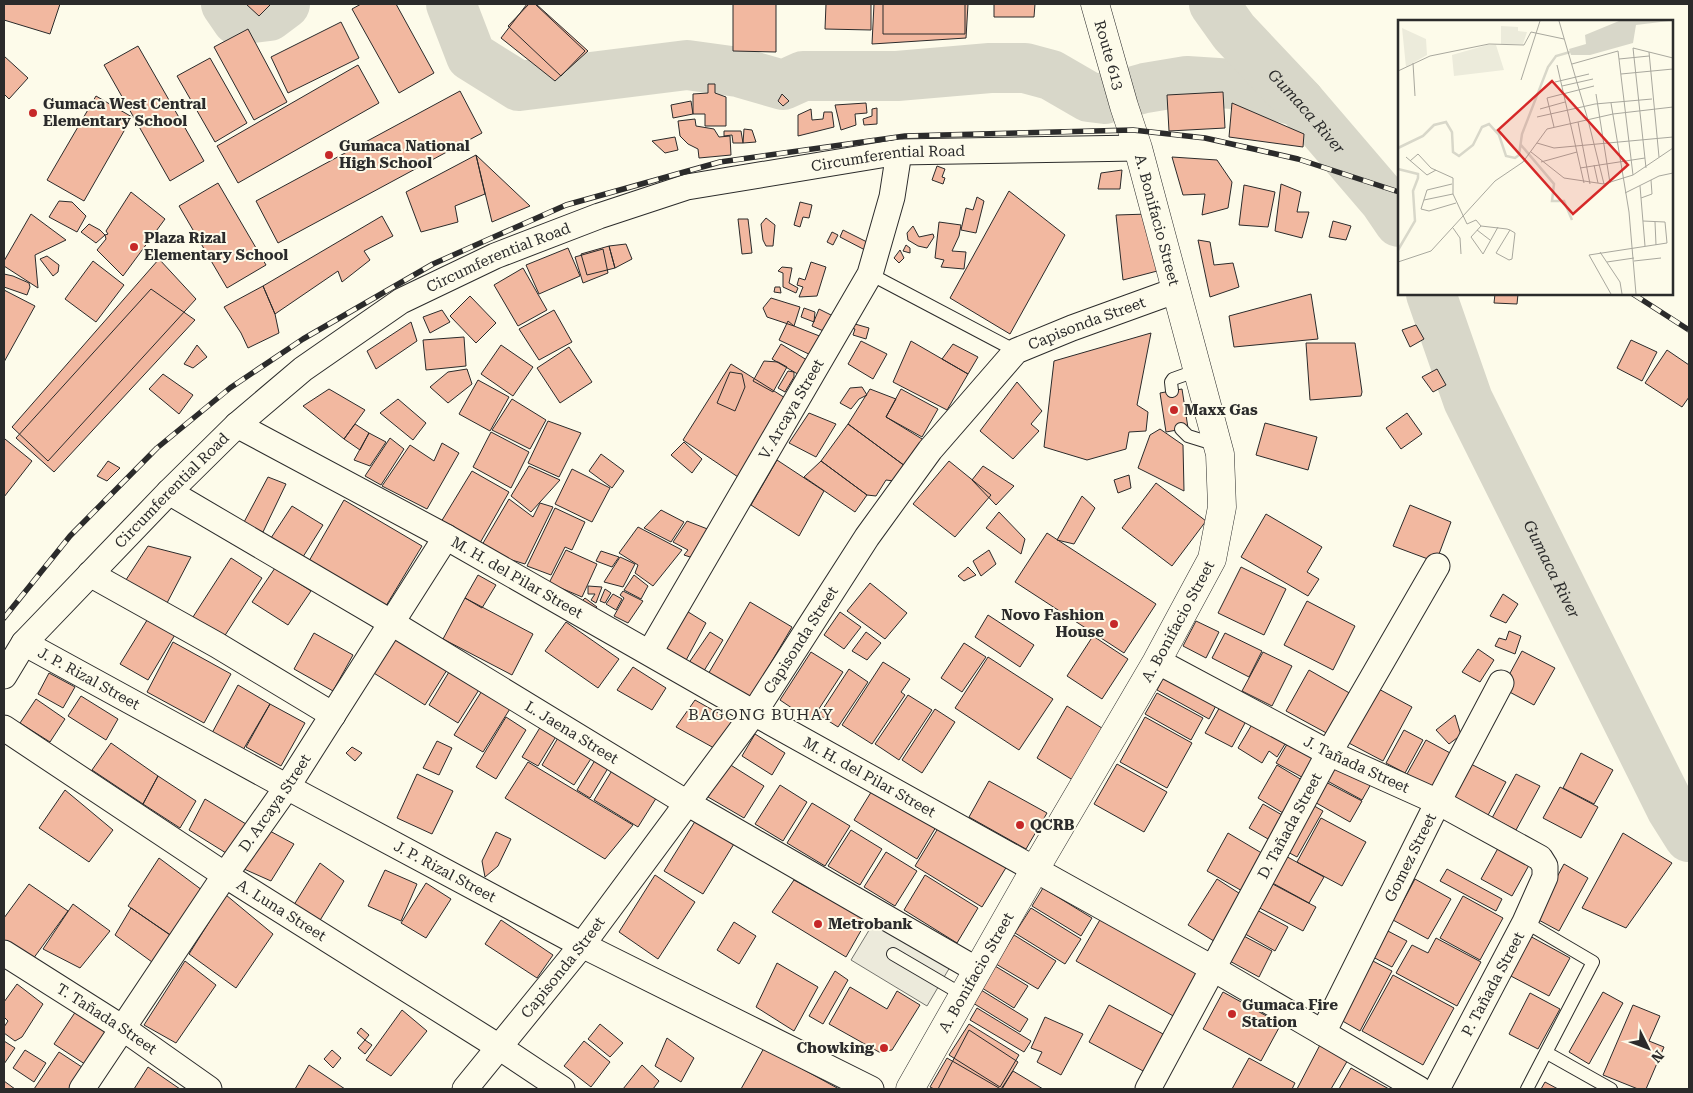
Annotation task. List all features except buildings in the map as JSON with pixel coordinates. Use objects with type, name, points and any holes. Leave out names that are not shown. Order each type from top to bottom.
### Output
[{"type":"main road","name":"Route 613","points":[[1095,4],[1124,106]]},
{"type":"main road","name":"A. Bonifacio Street","points":[[910,1089],[1035,869],[1157,661],[1212,560],[1222,507],[1220,454],[1138,148],[1124,106]]},
{"type":"street","name":"Circumferential Road","points":[[4,676],[24,643],[169,492],[237,425],[303,369],[401,302],[494,256],[600,216],[687,187],[899,152],[1138,148]]},
{"type":"street","name":"V. Arcaya Street","points":[[650,652],[870,274],[892,197],[899,152]]},
{"type":"street","name":"Capisonda Street","points":[[465,1089],[582,945],[754,712],[867,537],[930,450],[1016,351],[1072,328],[1176,290]]},
{"type":"street","name":"M. H. del Pilar Street","points":[[237,425],[446,537],[1212,968],[1419,1089]]},
{"type":"street","name":"L. Jaena Street","points":[[169,492],[392,623],[687,803],[977,970]]},
{"type":"street","name":"D. Arcaya Street","points":[[82,1089],[124,1029],[225,875],[287,787],[446,537]]},
{"type":"street","name":"D. Tañada Street","points":[[1148,1089],[1329,753],[1437,566]]},
{"type":"street","points":[[90,574],[217,645],[334,715]]},
{"type":"street","name":"J. P. Rizal Street","points":[[24,643],[582,945],[871,1089]]},
{"type":"street","name":"J. Tañada Street","points":[[1157,661],[1329,753],[1438,802],[1540,858],[1545,866],[1545,877]]},
{"type":"street","name":"Gomez Street","points":[[1323,1033],[1438,802],[1501,683]]},
{"type":"street","name":"A. Luna Street","points":[[4,728],[225,875],[499,1047],[562,1089]]},
{"type":"street","name":"P. Tañada Street","points":[[1437,1089],[1525,922],[1545,877]]},
{"type":"street","name":"T. Tañada Street","points":[[4,953],[124,1029],[209,1089]]},
{"type":"lane","points":[[870,274],[1016,351]]},
{"type":"lane","points":[[1172,391],[1171,382],[1173,379],[1198,370]]},
{"type":"lane","points":[[1181,429],[1188,436],[1217,445]]},
{"type":"lane","points":[[1525,922],[1593,962],[1527,1089]]},
{"type":"lane","points":[[893,954],[963,995]]},
{"type":"lane","points":[[1547,1053],[1611,1089]]},
{"type":"shaded area","points":[[874,922],[950,967],[927,1006],[851,960]]},
{"type":"waterway","points":[[226,4],[237,20],[269,16],[285,4]]},
{"type":"waterway","points":[[451,4],[471,56],[519,86],[687,65],[738,72],[783,85],[803,76],[897,76],[990,68],[1025,68],[1051,75],[1089,97],[1105,99],[1145,88],[1187,81],[1233,84],[1300,102]]},
{"type":"waterway","name":"Gumaca River","points":[[1214,4],[1234,32],[1300,102],[1384,200],[1398,221]]},
{"type":"waterway","name":"Gumaca River","points":[[1431,295],[1468,400],[1672,810],[1689,837]]},
{"type":"railway","points":[[4,618],[70,536],[157,448],[230,388],[303,339],[433,264],[566,205],[720,162],[905,136],[1133,130],[1205,138],[1298,159],[1398,192]]},
{"type":"railway","points":[[1635,295],[1689,330]]},
{"type":"place","name":"Gumaca West Central Elementary School","points":[[33,113]]},
{"type":"place","name":"Gumaca National High School","points":[[329,155]]},
{"type":"place","name":"Plaza Rizal Elementary School","points":[[134,247]]},
{"type":"place","name":"Maxx Gas","points":[[1174,410]]},
{"type":"place","name":"Novo Fashion House","points":[[1114,624]]},
{"type":"place","name":"QCRB","points":[[1020,825]]},
{"type":"place","name":"Metrobank","points":[[818,924]]},
{"type":"place","name":"Gumaca Fire Station","points":[[1232,1014]]},
{"type":"place","name":"Chowking","points":[[884,1048]]},
{"type":"district","name":"BAGONG BUHAY","points":[[761,714]]}]
